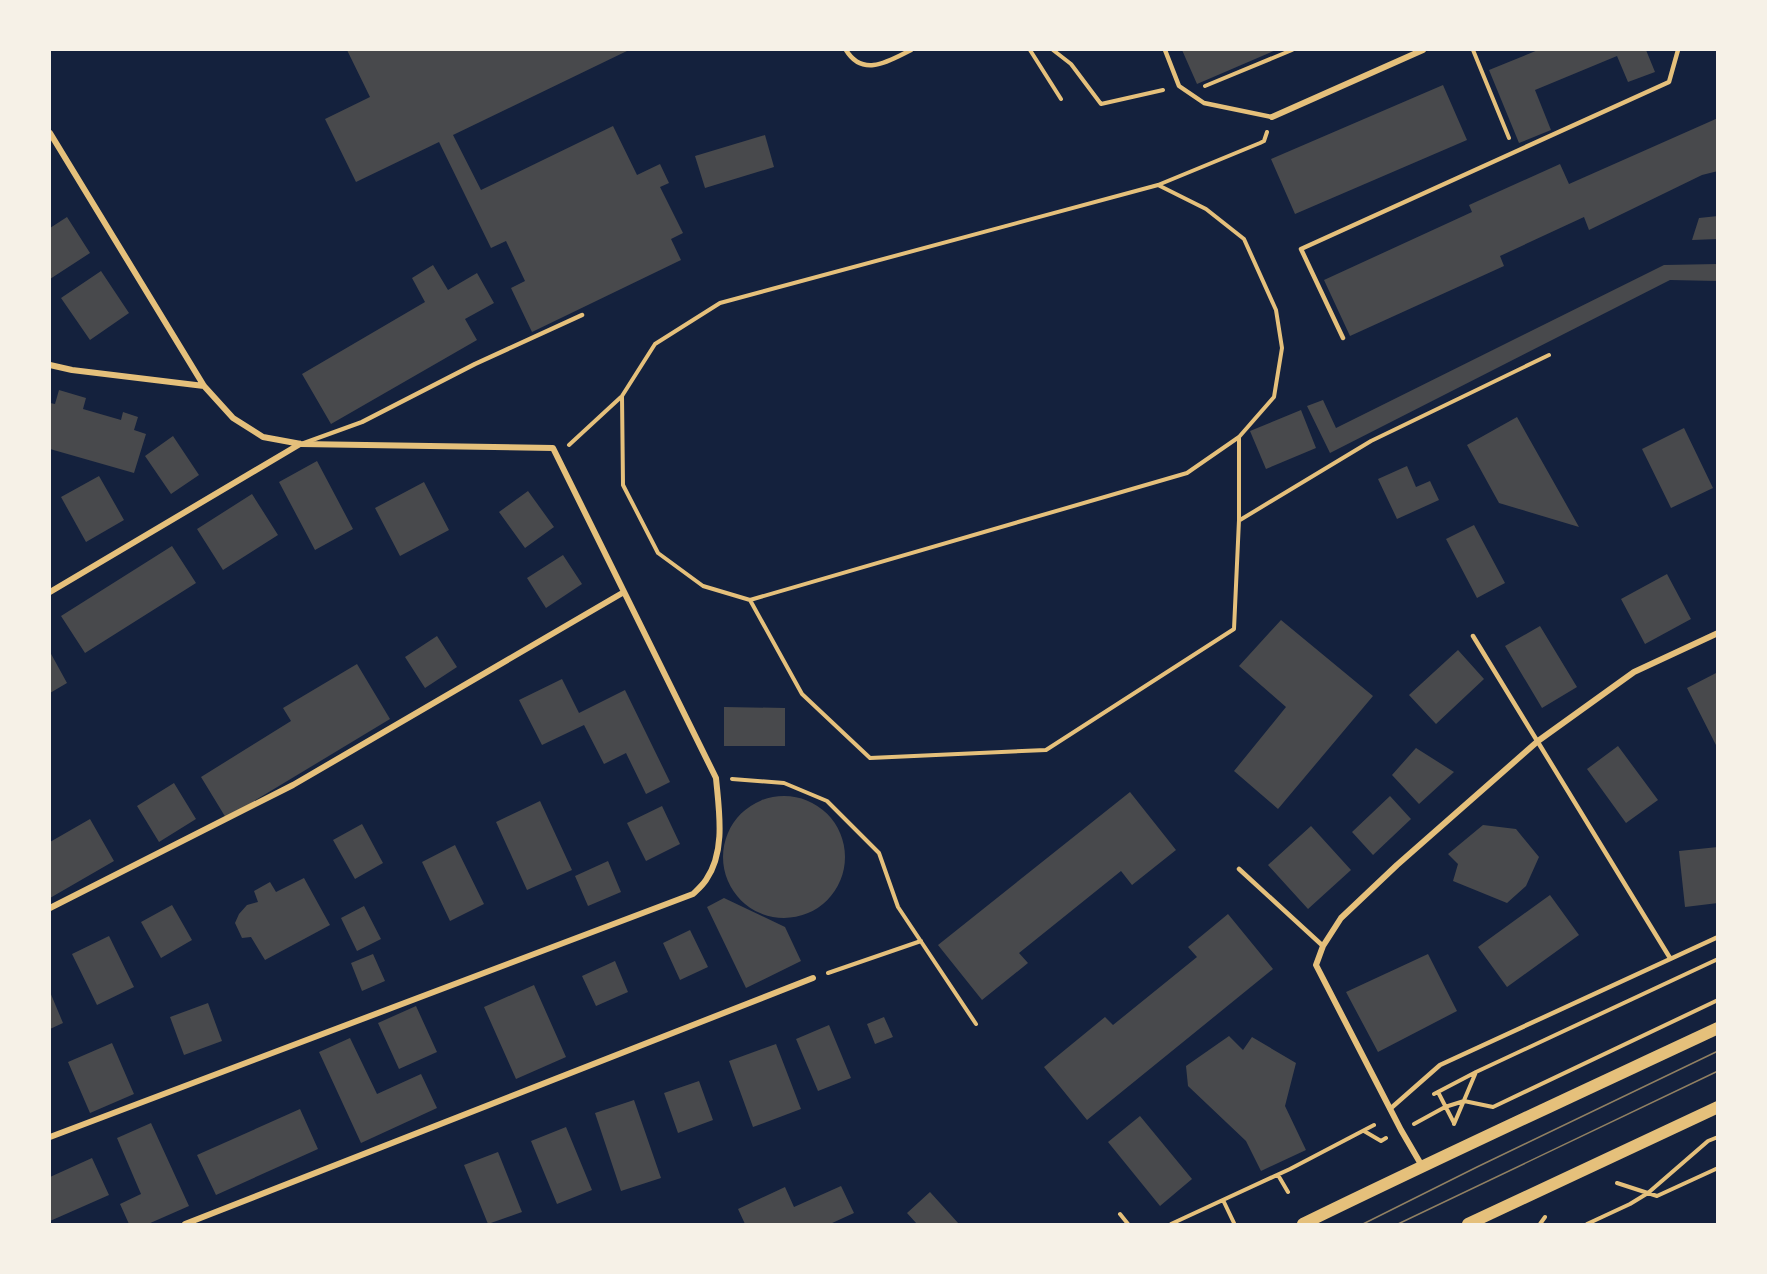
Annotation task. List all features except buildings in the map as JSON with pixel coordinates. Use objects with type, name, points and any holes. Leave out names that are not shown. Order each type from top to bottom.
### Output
[{"type":"main road","points":[[1303,1224],[1718,1028]]},
{"type":"main road","points":[[1468,1224],[1718,1107]]},
{"type":"street","points":[[1272,117],[1423,50]]},
{"type":"street","points":[[50,133],[204,386],[233,418],[263,437],[301,444],[553,448],[716,778],[720,831],[716,861],[705,882],[693,894],[50,1137]]},
{"type":"street","points":[[50,365],[72,370],[204,386]]},
{"type":"street","points":[[50,592],[301,444]]},
{"type":"street","points":[[50,908],[292,785],[624,592]]},
{"type":"street","points":[[1422,1166],[1316,965],[1323,946],[1348,910],[1538,741],[1634,672],[1718,633]]},
{"type":"street","points":[[185,1224],[813,978]]},
{"type":"lane","points":[[846,50],[851,57],[864,65],[881,64],[911,50]]},
{"type":"lane","points":[[1165,50],[1179,86],[1204,103],[1272,117]]},
{"type":"lane","points":[[1343,338],[1301,249],[1669,82],[1677,50]]},
{"type":"lane","points":[[301,444],[362,422],[475,364],[582,315]]},
{"type":"lane","points":[[1473,636],[1671,958]]},
{"type":"lane","points":[[1239,869],[1323,946]]},
{"type":"lane","points":[[1390,1109],[1440,1065],[1718,937]]},
{"type":"path","points":[[1030,50],[1061,99]]},
{"type":"path","points":[[1053,50],[1071,64],[1101,104],[1179,86],[1198,89],[1292,50]]},
{"type":"path","points":[[1473,50],[1515,152]]},
{"type":"path","points":[[557,456],[622,396],[655,345],[720,303],[1158,185],[1264,141],[1272,117]]},
{"type":"path","points":[[622,396],[623,485],[658,553],[703,586],[750,600],[1187,473],[1239,437],[1274,397],[1282,348],[1276,310],[1244,239],[1206,209],[1158,185]]},
{"type":"path","points":[[1239,520],[1371,441],[1549,355]]},
{"type":"path","points":[[750,600],[802,694],[870,758],[1046,750],[1234,629],[1239,520],[1239,437]]},
{"type":"path","points":[[716,778],[784,783],[827,801],[879,853],[898,907],[976,1024]]},
{"type":"path","points":[[813,978],[921,941]]},
{"type":"path","points":[[1476,1072],[1454,1124],[1438,1092],[1476,1072],[1718,959]]},
{"type":"path","points":[[1418,1122],[1445,1107],[1464,1101],[1493,1107],[1718,1000]]},
{"type":"path","points":[[1171,1224],[1278,1174],[1374,1125]]},
{"type":"path","points":[[1364,1131],[1381,1141]]},
{"type":"path","points":[[1587,1224],[1648,1193],[1708,1141],[1718,1137]]},
{"type":"path","points":[[1617,1182],[1657,1196],[1718,1168]]},
{"type":"path","points":[[1278,1174],[1288,1192]]},
{"type":"path","points":[[1223,1200],[1234,1223]]},
{"type":"path","points":[[1120,1214],[1128,1224]]},
{"type":"path","points":[[1540,1224],[1545,1217]]},
{"type":"tram line","points":[[1363,1224],[1718,1051]]},
{"type":"tram line","points":[[1398,1224],[1718,1071]]}]
